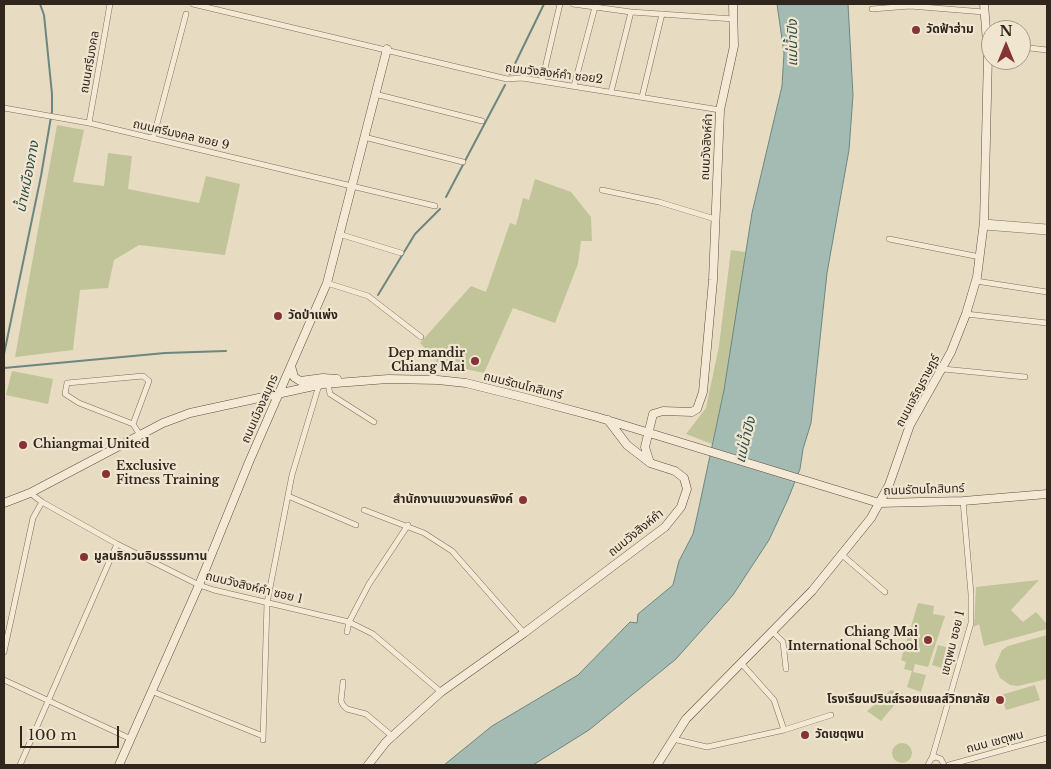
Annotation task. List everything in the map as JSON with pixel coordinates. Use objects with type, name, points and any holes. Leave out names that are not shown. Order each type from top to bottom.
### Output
[{"type":"street","name":"ถนนศรีมงคล","points":[[89,123],[110,4]]},
{"type":"street","name":"ถนนวังสิงห์คำ ซอย2","points":[[193,4],[387,49],[507,80],[522,78],[720,110]]},
{"type":"street","points":[[542,81],[560,4]]},
{"type":"street","points":[[573,4],[630,12],[734,19]]},
{"type":"street","name":"ถนนวังสิงห์คำ","points":[[647,433],[653,414],[663,411],[692,412],[701,402],[713,280],[720,110],[734,46],[733,4]]},
{"type":"street","points":[[872,9],[910,6],[984,8]]},
{"type":"street","points":[[574,86],[595,7]]},
{"type":"street","points":[[611,92],[630,12]]},
{"type":"street","points":[[153,139],[186,14]]},
{"type":"street","points":[[642,97],[662,14]]},
{"type":"street","points":[[1031,48],[1047,50]]},
{"type":"street","name":"ถนนเมืองสมุทร","points":[[119,765],[199,585],[327,283],[387,49]]},
{"type":"street","name":"ถนนเจริญราษฎร์","points":[[657,765],[686,719],[812,591],[860,532],[889,485],[910,425],[943,369],[966,314],[976,281],[984,225],[988,70]]},
{"type":"street","points":[[375,94],[482,121]]},
{"type":"street","name":"ถนนศรีมงคล ซอย 9","points":[[4,108],[89,123],[435,206]]},
{"type":"street","points":[[364,137],[463,162]]},
{"type":"street","points":[[602,190],[659,202],[715,219]]},
{"type":"street","points":[[984,225],[1047,228]]},
{"type":"street","points":[[984,225],[1047,232]]},
{"type":"street","points":[[340,234],[401,253]]},
{"type":"street","points":[[889,239],[980,257]]},
{"type":"street","points":[[976,281],[1047,292]]},
{"type":"street","points":[[327,283],[368,296],[421,337]]},
{"type":"street","points":[[966,314],[1047,323]]},
{"type":"street","points":[[291,366],[294,377],[300,381],[322,378],[352,380]]},
{"type":"street","points":[[943,369],[1025,377]]},
{"type":"street","points":[[133,424],[149,381],[143,376],[67,384],[65,394],[79,403],[133,424],[140,434]]},
{"type":"street","name":"ถนนรัตนโกสินทร์","points":[[4,503],[30,493],[140,434],[190,413],[319,385],[352,380],[438,380],[466,383],[608,420],[879,503],[962,501],[1047,494]]},
{"type":"street","points":[[328,384],[330,394],[374,422]]},
{"type":"street","points":[[152,691],[263,738],[266,603],[288,496],[319,385]]},
{"type":"street","points":[[608,420],[627,445],[650,463]]},
{"type":"street","points":[[647,433],[646,451],[650,463]]},
{"type":"street","name":"ถนนวังสิงห์คำ","points":[[368,765],[392,736],[441,692],[524,633],[665,527],[676,513],[687,489],[684,478],[675,471],[650,463]]},
{"type":"street","name":"ถนนวังสิงห์คำ ซอย 1","points":[[30,493],[42,502],[117,544],[199,585],[349,622],[372,634],[441,692]]},
{"type":"street","points":[[288,496],[356,525]]},
{"type":"street","name":"เชตุพน ซอย 1","points":[[928,765],[932,758],[970,623],[972,594],[962,501]]},
{"type":"street","points":[[4,652],[33,518],[42,502]]},
{"type":"street","points":[[364,510],[424,532],[462,560],[481,585],[524,633]]},
{"type":"street","points":[[348,632],[349,622],[369,584],[408,525]]},
{"type":"street","points":[[20,765],[117,544]]},
{"type":"street","points":[[841,554],[885,592]]},
{"type":"street","points":[[773,632],[782,642],[786,669]]},
{"type":"street","points":[[741,663],[774,700],[784,730]]},
{"type":"street","points":[[4,680],[130,738]]},
{"type":"street","points":[[343,682],[341,701],[343,705],[347,709],[366,714],[392,736]]},
{"type":"street","points":[[673,740],[707,747],[784,730],[831,716]]},
{"type":"street","name":"ถนน เชตุพน","points":[[949,765],[1047,738]]},
{"type":"street","points":[[932,758],[939,758],[944,765]]},
{"type":"green space","points":[[57,125],[84,130],[73,182],[104,186],[108,153],[132,156],[128,189],[199,203],[206,176],[240,184],[225,255],[139,245],[114,260],[108,288],[80,290],[73,350],[15,357]]},
{"type":"green space","points":[[535,179],[571,192],[591,217],[592,241],[581,241],[578,264],[555,323],[513,308],[484,373],[461,368],[435,367],[436,359],[420,343],[471,286],[486,292],[510,223],[516,225],[523,198],[529,200]]},
{"type":"green space","points":[[731,250],[745,252],[740,301],[712,444],[686,434],[706,408],[719,346]]},
{"type":"green space","points":[[12,371],[53,379],[48,404],[6,395]]},
{"type":"green space","points":[[1039,580],[1011,610],[1023,622],[1036,612],[1047,624],[1047,629],[984,646],[979,624],[974,627],[976,587]]},
{"type":"green space","points":[[918,603],[934,606],[933,614],[945,616],[928,667],[915,664],[913,672],[926,675],[921,692],[907,687],[912,671],[904,669],[906,662],[901,660]]},
{"type":"green space","points":[[1047,635],[1047,679],[1018,686],[1010,685],[1000,678],[995,666],[1002,650],[1008,646]]},
{"type":"green space","points":[[938,645],[953,649],[948,670],[932,665]]},
{"type":"green space","points":[[1035,685],[1040,700],[1006,710],[1001,695]]},
{"type":"green space","points":[[891,690],[906,695],[904,700],[896,703],[881,721],[867,711]]},
{"type":"green space","points":[[898,743],[906,743],[912,749],[912,757],[906,763],[898,763],[892,757],[892,749]]},
{"type":"water","name":"แม่น้ำปิง","points":[[777,4],[848,4],[853,95],[849,150],[827,273],[811,423],[803,449],[800,469],[788,499],[769,540],[733,595],[676,659],[589,730],[533,765],[444,765],[492,726],[578,675],[630,622],[637,623],[638,614],[673,585],[679,561],[693,534],[698,512],[724,390],[752,213],[782,86],[784,53]]},
{"type":"waterway","name":"น้ำเหมืองกาง","points":[[4,354],[41,176],[52,111],[44,15],[40,4]]},
{"type":"waterway","points":[[510,74],[544,4]]},
{"type":"waterway","points":[[446,197],[505,85]]},
{"type":"waterway","points":[[378,295],[415,234],[440,209]]},
{"type":"waterway","points":[[4,368],[165,353],[226,351]]},
{"type":"place","name":"วัดฟ้าฮ่าม","points":[[916,30]]},
{"type":"place","name":"วัดป่าแพ่ง","points":[[278,316]]},
{"type":"place","name":"Dep mandir Chiang Mai","points":[[475,361]]},
{"type":"place","name":"Chiangmai United","points":[[23,445]]},
{"type":"place","name":"Exclusive Fitness Training","points":[[106,474]]},
{"type":"place","name":"สำนักงานแขวงนครพิงค์","points":[[523,500]]},
{"type":"place","name":"มูลนธิกวนอิมธรรมทาน","points":[[84,557]]},
{"type":"place","name":"Chiang Mai International School","points":[[928,640]]},
{"type":"place","name":"โรงเรียนปรินส์รอยแยลส์วิทยาลัย","points":[[1000,700]]},
{"type":"place","name":"วัดเชตุพน","points":[[805,735]]}]
